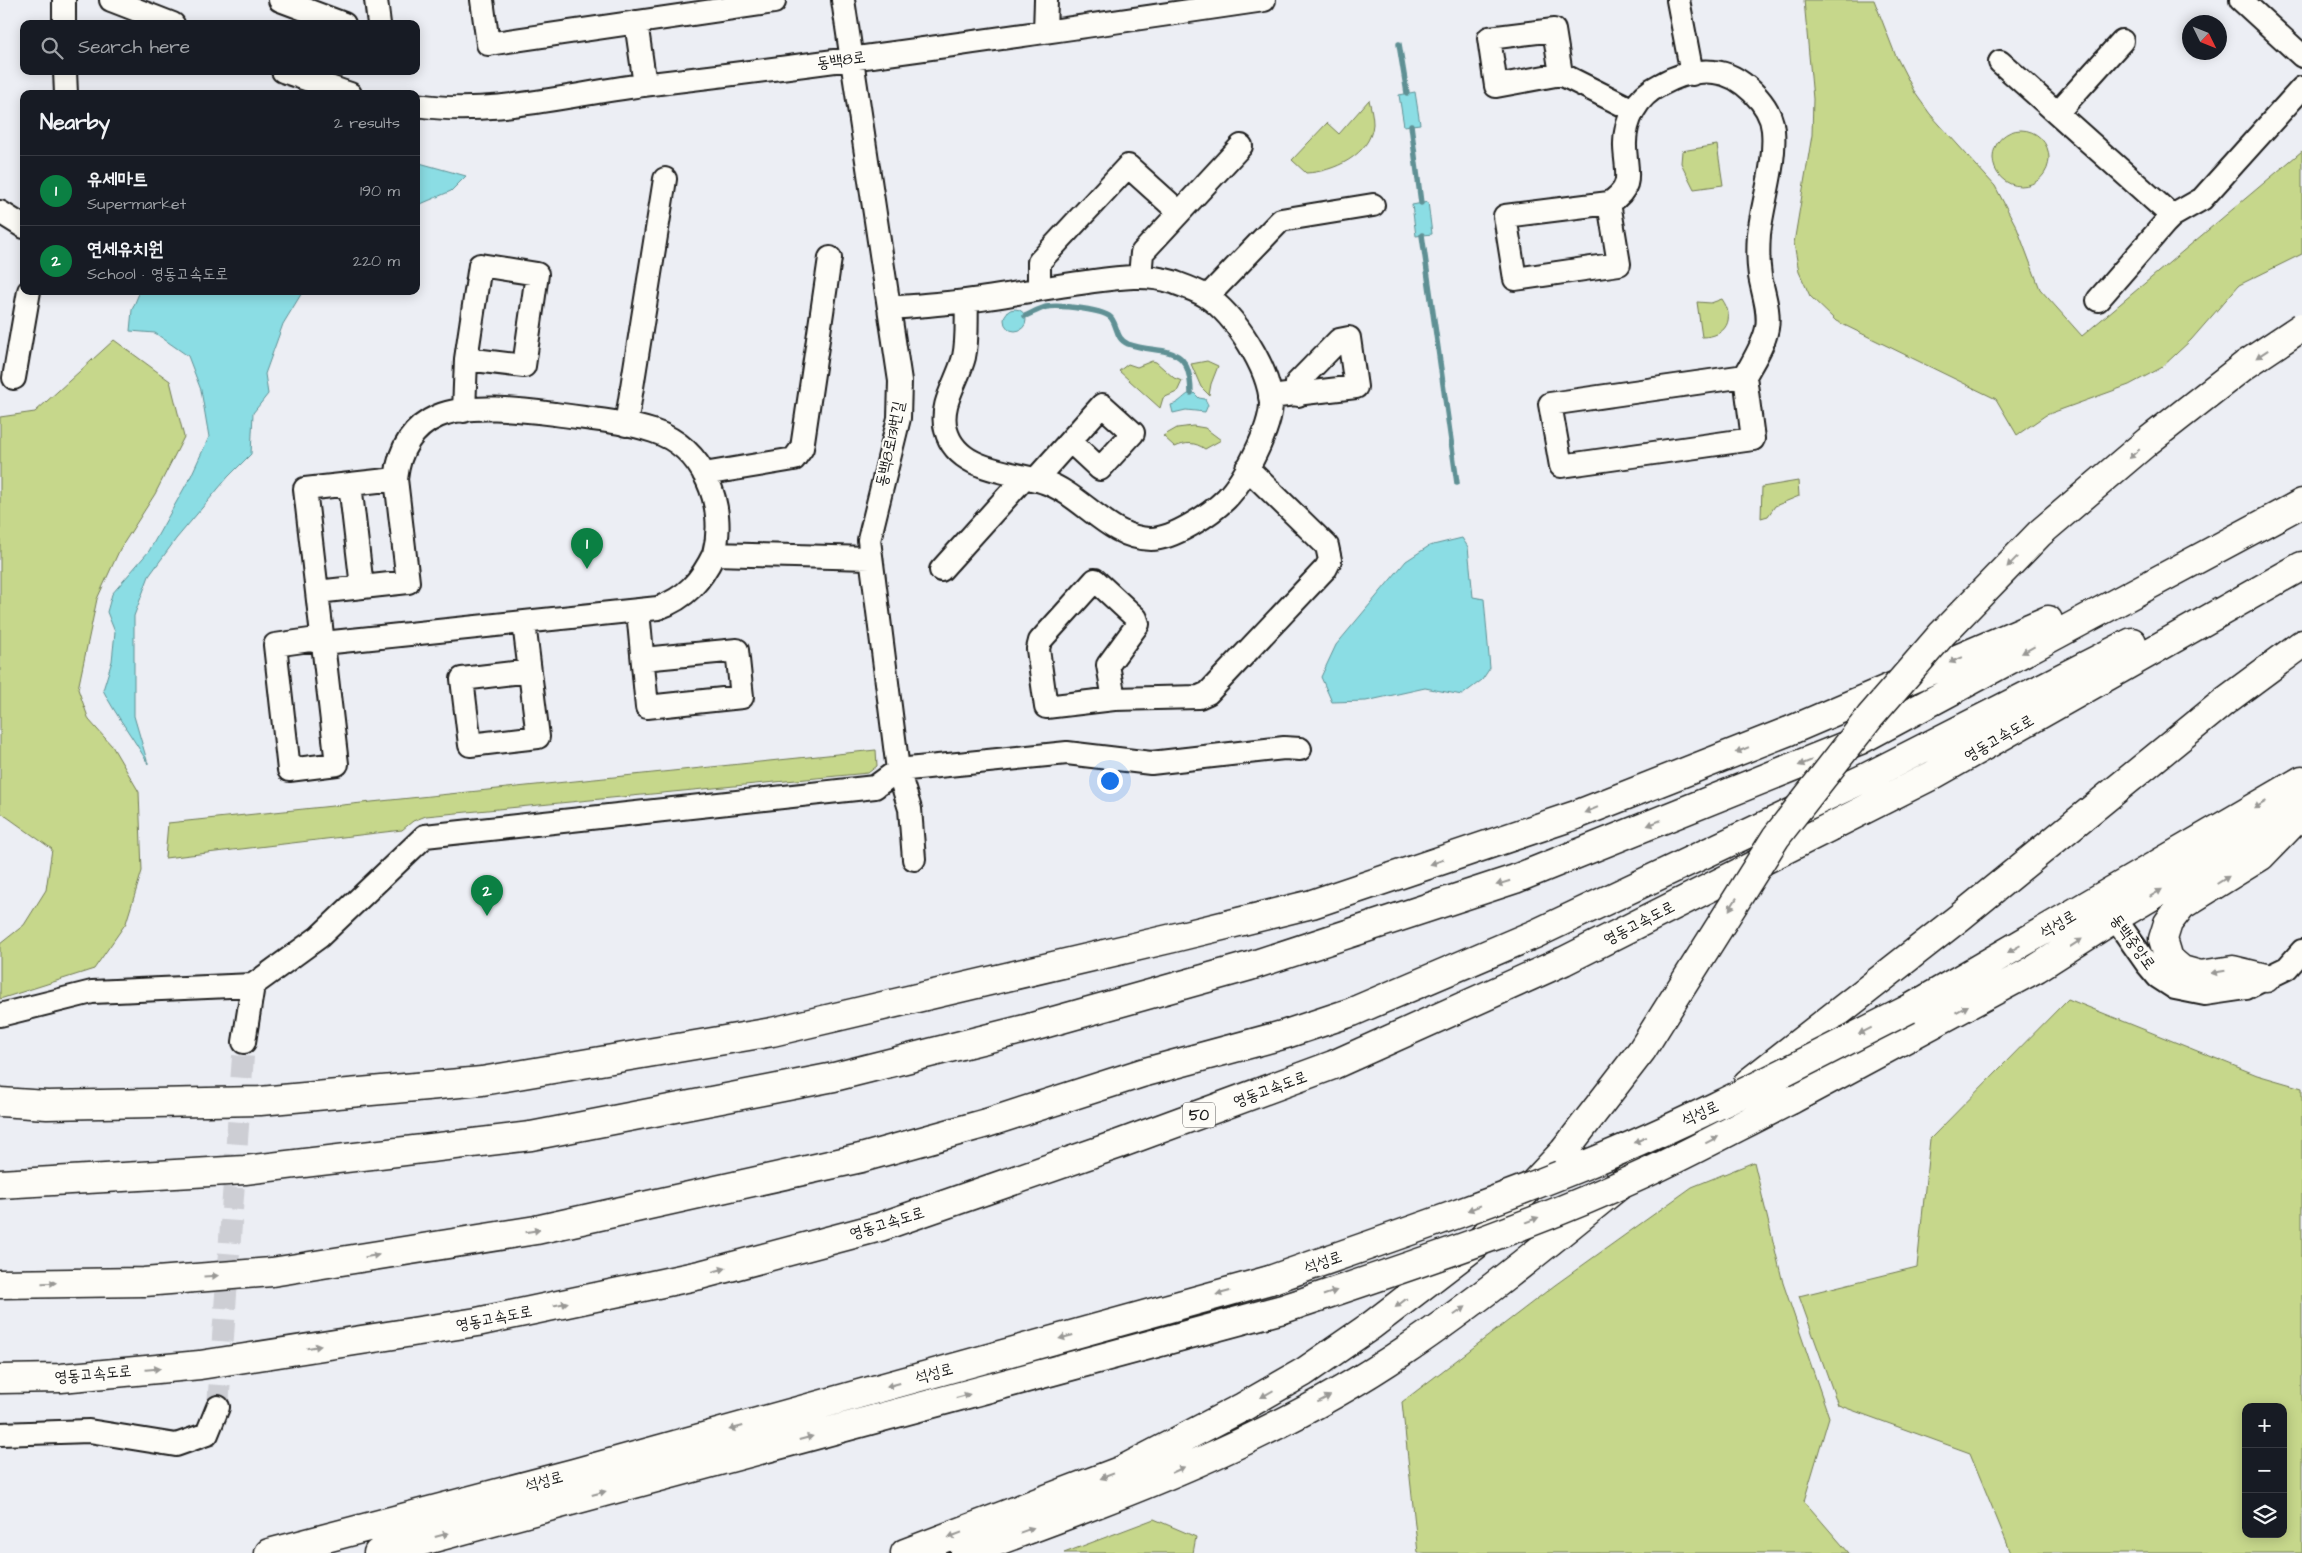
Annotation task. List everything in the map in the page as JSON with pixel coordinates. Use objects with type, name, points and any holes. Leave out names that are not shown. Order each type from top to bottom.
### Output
[{"type":"highway","points":[[905,1553],[1122,1470],[1243,1407],[1304,1372],[1372,1325],[1476,1245],[1564,1151],[1642,1050],[1776,837],[1865,724],[1942,634],[2047,527],[2148,441],[2238,370],[2302,326]]},
{"type":"highway","points":[[0,1102],[47,1105],[260,1102],[482,1080],[772,1032],[1312,904],[1576,815],[1789,731],[2024,631],[2302,501]]},
{"type":"highway","points":[[0,1184],[245,1170],[531,1136],[834,1077],[1028,1028],[1250,966],[1515,879],[1860,740],[2302,501]]},
{"type":"highway","name":"영동고속도로","points":[[0,1284],[144,1282],[272,1272],[536,1230],[862,1158],[986,1123],[1142,1073],[1286,1034],[1352,1012],[1536,934],[1863,779],[2127,645],[2302,560]]},
{"type":"highway","name":"영동고속도로","points":[[0,1379],[61,1378],[200,1365],[487,1320],[700,1275],[871,1229],[1112,1146],[1334,1065],[1564,961],[1933,776],[2302,566]]},
{"type":"highway","points":[[964,1553],[1136,1490],[1334,1394],[1402,1352],[1483,1295],[1651,1159],[1960,917],[2225,701],[2302,644]]},
{"type":"highway","name":"석성로","points":[[270,1553],[574,1472],[1270,1280],[1438,1222],[1586,1165],[1731,1099],[1914,1021],[2108,908],[2302,780]]},
{"type":"highway","points":[[2108,908],[2302,807]]},
{"type":"highway","points":[[2266,978],[2233,970],[2200,975],[2182,970],[2169,959],[2163,938],[2168,923],[2182,905],[2261,856],[2302,814]]},
{"type":"highway","points":[[378,1553],[1283,1309],[1444,1255],[1641,1175],[1914,1021]]},
{"type":"street","points":[[64,0],[64,20]]},
{"type":"street","points":[[111,0],[138,5],[166,20]]},
{"type":"street","points":[[280,0],[333,20]]},
{"type":"street","points":[[376,0],[378,20]]},
{"type":"street","points":[[482,0],[488,44],[774,2],[774,0]]},
{"type":"street","name":"동백8로131번길","points":[[843,0],[890,308],[901,398],[899,418],[869,540],[898,770],[910,809],[914,859]]},
{"type":"street","points":[[1045,32],[1046,0]]},
{"type":"street","name":"동백8로","points":[[420,105],[487,108],[1045,32],[1264,0]]},
{"type":"street","points":[[1678,0],[1692,74]]},
{"type":"street","points":[[2241,0],[2302,56]]},
{"type":"street","points":[[636,22],[645,85]]},
{"type":"street","points":[[2057,112],[2122,41]]},
{"type":"street","points":[[2000,62],[2172,216]]},
{"type":"street","points":[[1609,203],[1619,264],[1515,278],[1505,216],[1609,203],[1623,191],[1629,172],[1626,138],[1633,110],[1649,91],[1674,79],[1692,74],[1717,72],[1735,80],[1764,105],[1773,128],[1759,247],[1760,276],[1768,316],[1767,329],[1745,376],[1753,439],[1561,466],[1550,404],[1745,376]]},
{"type":"street","points":[[1561,74],[1633,110]]},
{"type":"street","points":[[65,75],[66,90]]},
{"type":"street","points":[[295,75],[338,90]]},
{"type":"street","points":[[2098,300],[2172,216],[2202,200],[2302,88]]},
{"type":"street","points":[[1140,277],[1142,252],[1241,146]]},
{"type":"street","points":[[1039,288],[1039,262],[1128,166],[1179,212]]},
{"type":"street","points":[[626,425],[665,179]]},
{"type":"street","points":[[1207,297],[1281,220],[1373,205]]},
{"type":"street","points":[[0,212],[20,224]]},
{"type":"street","points":[[704,474],[794,459],[799,454],[802,448],[830,258]]},
{"type":"street","points":[[464,411],[466,359],[480,265],[538,274],[524,366],[466,359]]},
{"type":"street","points":[[890,308],[966,301],[1039,288],[1151,276],[1172,282],[1207,297],[1222,309],[1244,337],[1262,370],[1270,397],[1268,422],[1247,468],[1226,498],[1208,513],[1169,536],[1153,539],[1135,538],[1061,490],[980,465],[966,457],[957,449],[946,432],[944,415],[945,406],[960,368],[965,346],[966,301]]},
{"type":"street","points":[[14,378],[28,295]]},
{"type":"street","points":[[1270,397],[1298,394]]},
{"type":"street","points":[[317,592],[408,582],[396,479],[400,456],[413,434],[439,416],[464,411],[525,411],[626,425],[654,431],[671,439],[686,451],[710,483],[719,520],[719,536],[714,554],[697,584],[684,596],[658,608],[323,644],[310,640],[275,645],[289,770],[337,764],[323,644],[305,489],[396,479]]},
{"type":"street","points":[[941,570],[1029,479],[1070,442]]},
{"type":"street","points":[[1114,699],[1108,665],[1138,624],[1136,618],[1094,580],[1040,641],[1038,649],[1046,708],[1114,699],[1199,697],[1208,694],[1326,568],[1330,560],[1327,546],[1247,468]]},
{"type":"street","points":[[350,484],[362,588]]},
{"type":"street","points":[[714,554],[870,558]]},
{"type":"street","points":[[638,611],[643,659],[648,707],[742,697],[737,650],[643,659]]},
{"type":"street","points":[[524,623],[530,671]]},
{"type":"street","points":[[0,1015],[92,992],[253,985],[319,938],[425,836],[875,787],[898,770],[1067,753],[1151,763],[1284,748],[1300,748]]},
{"type":"street","name":"동백중앙로","points":[[2108,908],[2152,971],[2175,988],[2205,994],[2246,988],[2287,968],[2302,950]]},
{"type":"street","points":[[244,1042],[253,985]]},
{"type":"street","points":[[0,1434],[89,1431],[176,1445],[207,1434],[218,1406]]},
{"type":"green space","points":[[1804,0],[1874,0],[1895,54],[1915,93],[1930,114],[1995,186],[2017,228],[2040,289],[2082,336],[2302,151],[2302,254],[2239,285],[2191,340],[2161,368],[2129,385],[2046,415],[2017,435],[1996,399],[1836,321],[1810,296],[1799,272],[1794,243],[1812,135],[1813,99]]},
{"type":"green space","points":[[1369,100],[1373,124],[1371,135],[1358,153],[1339,165],[1317,172],[1306,173],[1292,160],[1327,123],[1339,134]]},
{"type":"green space","points":[[2021,130],[2032,132],[2041,138],[2047,147],[2049,158],[2047,169],[2041,178],[2032,184],[2021,186],[2010,184],[2001,178],[1995,169],[1993,158],[1995,147],[2001,138],[2010,132]]},
{"type":"green space","points":[[1717,145],[1723,185],[1694,189],[1681,163],[1682,151]]},
{"type":"green space","points":[[1722,299],[1728,313],[1726,326],[1717,334],[1702,337],[1697,302],[1711,303]]},
{"type":"green space","points":[[114,340],[170,381],[184,437],[155,494],[120,549],[97,599],[78,689],[89,720],[112,746],[139,792],[142,871],[126,923],[94,969],[0,999],[0,944],[24,925],[46,890],[52,849],[0,812],[0,417],[35,412]]},
{"type":"green space","points":[[1152,361],[1156,362],[1174,378],[1182,381],[1177,392],[1163,398],[1160,408],[1119,371],[1128,364],[1137,367]]},
{"type":"green space","points":[[1207,361],[1218,366],[1209,395],[1201,387],[1191,364]]},
{"type":"green space","points":[[1193,426],[1205,428],[1221,440],[1205,449],[1198,445],[1190,444],[1175,447],[1163,436],[1177,428]]},
{"type":"green space","points":[[1798,481],[1799,496],[1775,506],[1768,516],[1761,518],[1762,487]]},
{"type":"green space","points":[[876,750],[877,766],[868,773],[426,816],[413,821],[402,830],[165,858],[168,823]]},
{"type":"green space","points":[[2068,999],[2257,1075],[2302,1088],[2302,1553],[2011,1553],[1970,1453],[1838,1405],[1799,1296],[1917,1267],[1930,1139]]},
{"type":"green space","points":[[1754,1162],[1783,1283],[1829,1417],[1804,1501],[1849,1553],[1418,1553],[1402,1402],[1555,1285],[1692,1187]]},
{"type":"green space","points":[[1154,1519],[1196,1537],[1193,1553],[1064,1553]]},
{"type":"water","points":[[1415,92],[1420,124],[1404,126],[1399,95]]},
{"type":"water","points":[[420,163],[466,176],[451,191],[420,204]]},
{"type":"water","points":[[1428,202],[1432,234],[1416,236],[1412,205]]},
{"type":"water","points":[[138,295],[301,295],[283,324],[265,374],[268,394],[253,413],[251,454],[228,477],[176,539],[149,576],[134,616],[134,716],[148,764],[103,690],[112,661],[115,632],[107,612],[112,594],[149,551],[191,476],[209,437],[201,390],[188,356],[155,333],[130,331],[132,310]]},
{"type":"water","points":[[1015,309],[1023,312],[1026,320],[1023,328],[1015,331],[1007,328],[1004,320],[1007,312]]},
{"type":"water","points":[[1193,392],[1199,398],[1205,399],[1208,405],[1205,412],[1186,410],[1173,413],[1171,405]]},
{"type":"water","points":[[1462,538],[1468,547],[1473,597],[1484,599],[1490,668],[1482,680],[1462,695],[1425,688],[1366,701],[1332,702],[1321,677],[1336,645],[1406,561],[1429,546]]},
{"type":"waterway","points":[[1399,44],[1407,93]]},
{"type":"waterway","points":[[1411,125],[1421,203]]},
{"type":"waterway","points":[[1422,235],[1457,483]]},
{"type":"waterway","points":[[1025,316],[1046,307],[1082,308],[1108,316],[1114,322],[1119,336],[1124,342],[1172,353],[1180,357],[1186,365],[1191,393]]},
{"type":"tunnel","points":[[218,1407],[244,1042]]},
{"type":"place","name":"유세마트","points":[[587,569]]},
{"type":"place","name":"연세유치원","points":[[487,916]]}]
